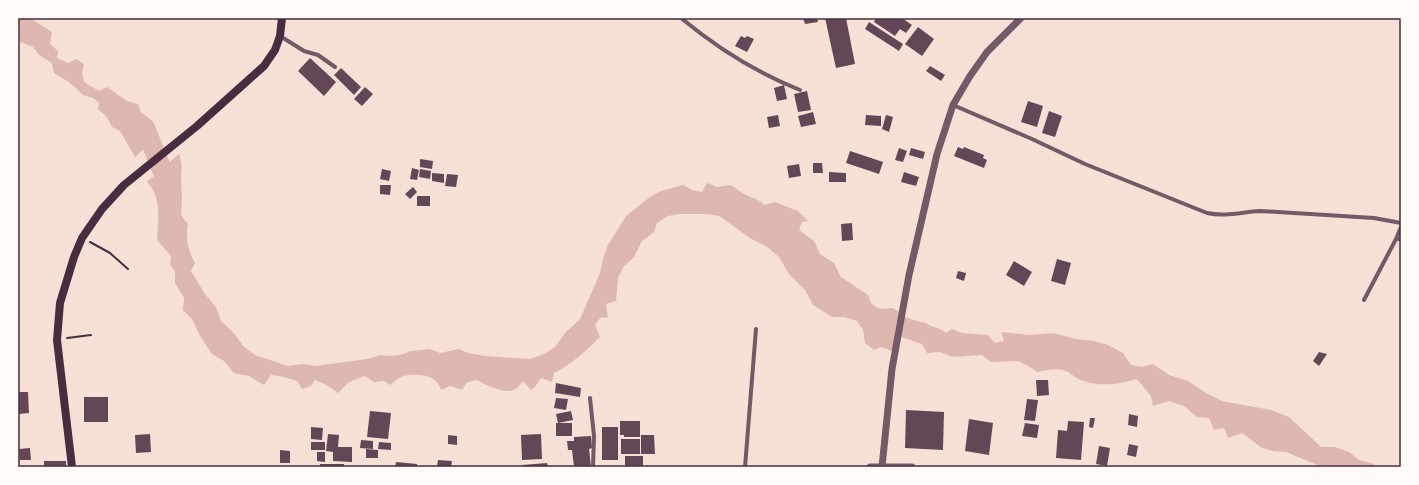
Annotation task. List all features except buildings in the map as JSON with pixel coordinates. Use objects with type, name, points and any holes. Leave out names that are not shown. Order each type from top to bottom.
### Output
[{"type":"main road","points":[[72,467],[57,340],[60,303],[74,257],[82,238],[102,209],[124,185],[197,126],[264,66],[275,50],[280,36],[282,18]]},
{"type":"street","points":[[681,18],[704,37],[778,81],[800,90]]},
{"type":"street","points":[[882,467],[892,369],[909,275],[937,154],[953,105],[970,76],[987,52],[1022,18]]},
{"type":"street","points":[[280,36],[304,51],[318,55],[335,67]]},
{"type":"street","points":[[953,105],[1085,164],[1207,214],[1228,215],[1242,212],[1260,211],[1353,216],[1401,223]]},
{"type":"street","points":[[1364,300],[1399,239],[1401,227]]},
{"type":"street","points":[[744,467],[756,328]]},
{"type":"street","points":[[590,398],[594,436],[593,467]]},
{"type":"street","points":[[870,467],[912,467]]},
{"type":"path","points":[[82,238],[100,246],[128,269]]},
{"type":"path","points":[[57,340],[92,335]]},
{"type":"shaded area","points":[[18,18],[30,18],[52,32],[50,44],[58,51],[57,58],[68,63],[76,59],[84,64],[82,72],[84,82],[99,91],[107,87],[127,101],[138,104],[141,113],[148,119],[153,130],[158,136],[135,157],[120,131],[112,127],[107,117],[98,109],[99,103],[93,98],[83,95],[67,81],[54,73],[52,63],[39,55],[33,47],[18,41]]},
{"type":"shaded area","points":[[179,154],[182,166],[181,215],[188,224],[188,244],[195,263],[191,271],[205,294],[216,307],[221,321],[233,332],[243,346],[255,355],[288,366],[302,364],[316,366],[367,359],[381,355],[400,355],[411,351],[430,349],[440,353],[459,349],[468,353],[485,356],[530,359],[544,354],[555,347],[565,333],[580,319],[600,273],[608,245],[626,216],[650,197],[661,191],[683,185],[692,190],[702,192],[707,183],[717,187],[731,185],[765,205],[775,202],[798,211],[808,221],[802,222],[799,230],[814,241],[820,254],[834,263],[841,277],[868,295],[871,303],[879,309],[893,308],[905,316],[897,348],[892,351],[881,347],[874,350],[865,343],[863,330],[857,321],[844,317],[832,317],[813,305],[805,290],[789,274],[779,257],[767,247],[750,238],[719,216],[706,214],[680,214],[668,216],[657,223],[654,232],[642,241],[634,257],[624,266],[618,278],[616,301],[606,304],[608,318],[601,317],[595,325],[600,337],[567,366],[554,373],[552,382],[541,378],[531,390],[523,381],[514,390],[506,391],[476,380],[466,383],[462,390],[450,386],[441,390],[435,381],[426,376],[404,376],[398,378],[390,385],[384,381],[374,382],[365,376],[349,382],[338,393],[325,384],[315,380],[311,386],[302,389],[297,381],[271,375],[264,385],[249,376],[234,373],[224,361],[212,354],[200,336],[192,319],[183,310],[184,298],[175,283],[175,271],[170,265],[171,256],[157,240],[157,202],[152,188],[147,182]]},
{"type":"shaded area","points":[[913,320],[926,323],[942,335],[952,329],[962,333],[988,335],[995,343],[1004,341],[1001,332],[1029,335],[1054,333],[1075,339],[1094,341],[1108,345],[1123,353],[1131,365],[1142,367],[1153,364],[1169,375],[1188,381],[1206,393],[1222,401],[1271,410],[1289,417],[1321,447],[1335,447],[1349,452],[1359,460],[1379,467],[1322,467],[1286,452],[1262,448],[1242,433],[1228,438],[1224,428],[1214,430],[1209,418],[1197,417],[1184,406],[1169,401],[1153,406],[1151,396],[1137,379],[1117,383],[1097,384],[1078,379],[1064,370],[1052,369],[1037,372],[1018,361],[991,362],[982,355],[953,357],[940,352],[927,353],[920,340],[910,336]]},
{"type":"waterway","points":[[136,121],[145,128],[172,194]]},
{"type":"waterway","points":[[877,318],[938,339]]}]
